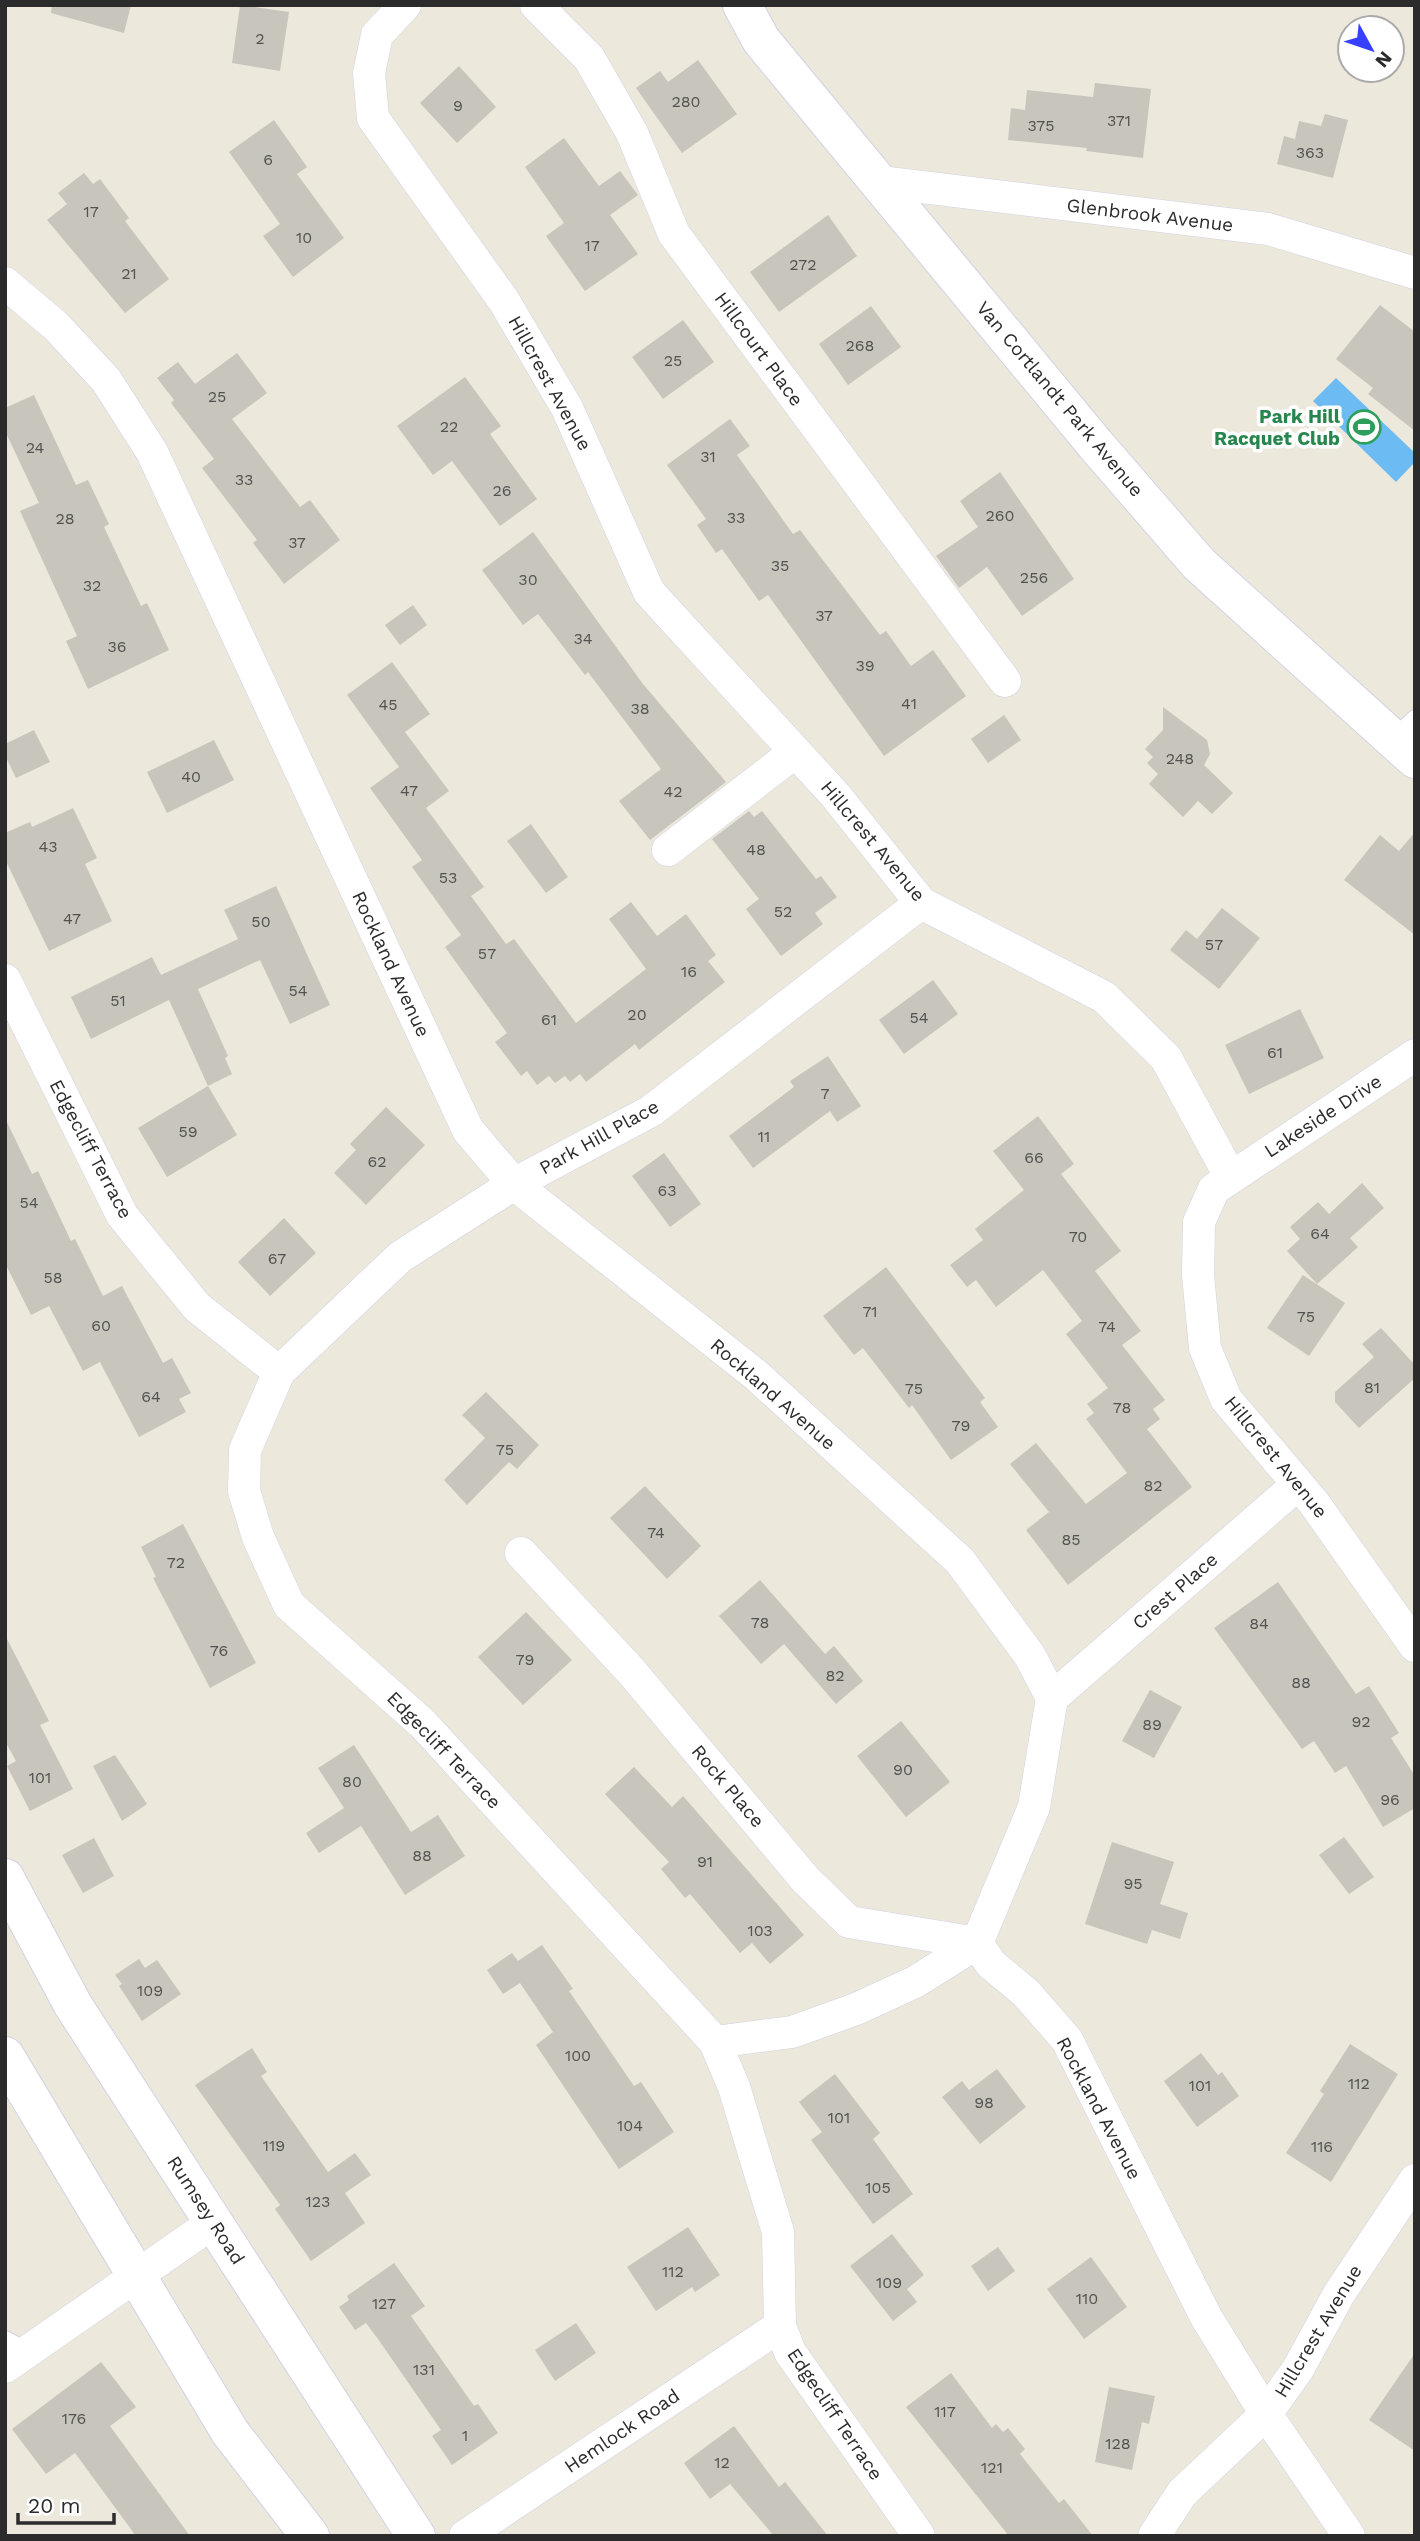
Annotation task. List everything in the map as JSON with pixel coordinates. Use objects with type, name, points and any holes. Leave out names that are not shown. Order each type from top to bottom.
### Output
[{"type":"street","name":"Hillcrest Avenue","points":[[405,5],[376,35],[369,73],[373,118],[505,301],[560,396],[649,592],[836,796],[921,903],[1104,997],[1166,1058],[1230,1176],[1214,1189],[1199,1222],[1198,1275],[1205,1348],[1226,1399],[1314,1503],[1415,1646]]},
{"type":"street","name":"Hillcourt Place","points":[[536,5],[589,58],[632,133],[674,234],[1005,681]]},
{"type":"street","name":"Van Cortlandt Park Avenue","points":[[742,5],[761,40],[1095,444],[1199,564],[1407,738]]},
{"type":"street","name":"Glenbrook Avenue","points":[[880,182],[1268,229],[1415,273]]},
{"type":"street","name":"Rockland Avenue","points":[[5,283],[57,326],[106,380],[152,452],[468,1130],[514,1184],[756,1375],[960,1561],[1030,1656],[1052,1698]]},
{"type":"street","points":[[668,850],[795,752]]},
{"type":"street","name":"Park Hill Place","points":[[279,1372],[400,1257],[514,1184],[651,1111],[921,903]]},
{"type":"street","name":"Edgecliff Terrace","points":[[8,993],[122,1214],[197,1307],[279,1372],[246,1450],[244,1491],[258,1537],[289,1605],[423,1724],[715,2042],[734,2087],[778,2232],[780,2326],[790,2352],[919,2536]]},
{"type":"street","name":"Lakeside Drive","points":[[1230,1176],[1415,1055]]},
{"type":"street","name":"Crest Place","points":[[1052,1698],[1297,1485]]},
{"type":"street","name":"Rock Place","points":[[521,1553],[631,1671],[805,1879],[849,1922],[977,1943]]},
{"type":"street","points":[[715,2042],[792,2032],[856,2009],[915,1982],[977,1943],[1034,1807],[1052,1698]]},
{"type":"street","name":"Rumsey Road","points":[[5,1878],[74,2005],[416,2536]]},
{"type":"street","name":"Rockland Avenue","points":[[977,1943],[991,1964],[1026,1993],[1067,2040],[1206,2317],[1266,2414],[1349,2536]]},
{"type":"street","points":[[5,2056],[230,2432],[310,2536]]},
{"type":"street","name":"Hillcrest Avenue","points":[[1154,2536],[1182,2493],[1266,2414],[1298,2370],[1339,2294],[1415,2179]]},
{"type":"street","points":[[13,2352],[136,2277],[214,2222]]},
{"type":"street","name":"Hemlock Road","points":[[465,2536],[780,2326]]},
{"type":"water","name":"Park Hill Racquet Club","points":[[1336,378],[1415,453],[1415,462],[1396,482],[1313,401]]},
{"type":"building","points":[[52,5],[131,5],[124,33],[51,13]]},
{"type":"building","points":[[240,5],[289,12],[280,71],[232,63]]},
{"type":"building","points":[[698,60],[737,114],[682,153],[636,88],[660,71],[668,82]]},
{"type":"building","points":[[459,66],[496,107],[457,143],[420,103]]},
{"type":"building","points":[[1095,83],[1151,89],[1143,158],[1086,151],[1087,148],[1008,140],[1011,108],[1025,110],[1027,90],[1093,97]]},
{"type":"building","points":[[1325,114],[1348,120],[1333,178],[1277,164],[1284,136],[1295,139],[1299,121],[1321,126]]},
{"type":"building","points":[[274,120],[307,167],[297,174],[344,238],[293,277],[263,236],[280,224],[229,152]]},
{"type":"building","points":[[564,138],[599,186],[620,171],[638,195],[610,215],[638,254],[585,291],[546,236],[564,223],[525,167]]},
{"type":"building","points":[[84,173],[93,184],[100,179],[129,218],[125,221],[169,279],[125,313],[47,220],[67,204],[58,193]]},
{"type":"building","points":[[828,215],[857,256],[779,312],[750,272]]},
{"type":"building","name":"Park Hill Racquet Club","points":[[1380,305],[1415,332],[1415,431],[1368,394],[1373,388],[1336,359]]},
{"type":"building","points":[[871,306],[901,347],[848,385],[819,344]]},
{"type":"building","points":[[683,320],[714,362],[663,399],[632,357]]},
{"type":"building","points":[[237,353],[267,393],[232,419],[300,507],[310,500],[340,540],[284,584],[253,543],[257,540],[202,468],[214,459],[171,403],[174,400],[157,378],[178,362],[195,384]]},
{"type":"building","points":[[465,377],[501,426],[490,434],[537,499],[500,526],[452,461],[433,475],[397,426]]},
{"type":"building","points":[[34,395],[76,485],[88,480],[109,524],[104,527],[141,606],[147,603],[169,650],[88,689],[66,641],[77,636],[20,511],[39,503],[5,431],[5,408]]},
{"type":"building","points":[[730,419],[750,446],[737,455],[793,534],[800,530],[880,635],[886,631],[911,666],[933,650],[966,696],[884,756],[768,595],[759,601],[722,549],[716,553],[697,525],[706,519],[667,465]]},
{"type":"building","points":[[1000,472],[1074,579],[1022,616],[987,567],[959,588],[936,556],[978,527],[960,501]]},
{"type":"building","points":[[533,532],[643,684],[726,782],[650,840],[619,801],[661,769],[588,672],[585,675],[538,614],[523,625],[482,570]]},
{"type":"building","points":[[413,605],[427,625],[400,645],[385,625]]},
{"type":"building","points":[[392,662],[430,714],[405,732],[449,791],[426,808],[484,887],[471,896],[506,944],[514,939],[576,1023],[646,969],[609,919],[631,902],[657,936],[686,914],[716,955],[708,961],[725,982],[639,1050],[635,1044],[586,1082],[580,1074],[570,1082],[565,1076],[555,1083],[549,1076],[537,1085],[527,1071],[521,1076],[495,1042],[507,1033],[445,947],[461,935],[412,867],[422,860],[370,788],[399,767],[347,695]]},
{"type":"building","points":[[1163,707],[1207,740],[1210,754],[1204,765],[1233,793],[1212,814],[1198,801],[1183,817],[1149,784],[1158,774],[1147,763],[1153,757],[1145,749],[1163,730]]},
{"type":"building","points":[[1004,715],[1021,740],[988,763],[971,739]]},
{"type":"building","points":[[34,730],[50,762],[16,778],[5,755],[5,744]]},
{"type":"building","points":[[214,740],[234,780],[167,813],[147,772]]},
{"type":"building","points":[[73,808],[97,858],[85,864],[112,921],[49,951],[5,859],[5,833],[30,822],[32,827]]},
{"type":"building","points":[[749,811],[754,817],[762,811],[816,879],[821,876],[837,897],[815,913],[823,924],[781,956],[746,909],[759,899],[712,839]]},
{"type":"building","points":[[531,824],[568,877],[546,893],[507,841]]},
{"type":"building","points":[[1415,832],[1415,935],[1344,880],[1380,835],[1399,851]]},
{"type":"building","points":[[276,886],[330,1005],[290,1024],[260,960],[198,989],[228,1056],[225,1058],[232,1074],[208,1086],[169,1000],[91,1039],[71,997],[152,957],[161,975],[238,939],[224,910]]},
{"type":"building","points":[[1222,908],[1260,938],[1219,989],[1170,950],[1186,930],[1197,939]]},
{"type":"building","points":[[933,980],[958,1014],[904,1054],[879,1020]]},
{"type":"building","points":[[1300,1009],[1324,1058],[1249,1094],[1225,1045]]},
{"type":"building","points":[[828,1056],[861,1106],[837,1122],[830,1111],[753,1168],[729,1136],[794,1087],[790,1081]]},
{"type":"building","points":[[208,1086],[237,1135],[167,1177],[138,1128]]},
{"type":"building","points":[[386,1107],[425,1145],[366,1205],[334,1173],[356,1150],[350,1144]]},
{"type":"building","points":[[1038,1116],[1074,1164],[1061,1174],[1121,1251],[1095,1271],[1141,1331],[1122,1345],[1165,1400],[1153,1409],[1160,1419],[1147,1429],[1192,1487],[1068,1585],[1026,1530],[1049,1512],[1010,1464],[1036,1443],[1086,1504],[1127,1473],[1086,1419],[1094,1413],[1087,1404],[1108,1388],[1066,1334],[1082,1321],[1043,1270],[996,1307],[976,1280],[967,1287],[950,1265],[983,1240],[975,1229],[1024,1190],[993,1151]]},
{"type":"building","points":[[5,1118],[32,1174],[38,1171],[71,1241],[75,1239],[103,1296],[122,1286],[163,1363],[172,1358],[191,1393],[179,1399],[186,1412],[139,1437],[100,1362],[83,1371],[49,1306],[31,1315],[5,1263]]},
{"type":"building","points":[[664,1153],[701,1204],[670,1227],[632,1176]]},
{"type":"building","points":[[1362,1183],[1384,1208],[1350,1238],[1358,1247],[1317,1284],[1287,1251],[1300,1239],[1290,1227],[1318,1202],[1329,1214]]},
{"type":"building","points":[[284,1218],[316,1253],[270,1296],[238,1262]]},
{"type":"building","points":[[886,1267],[985,1398],[980,1402],[998,1427],[951,1460],[912,1405],[909,1408],[863,1348],[854,1355],[823,1316]]},
{"type":"building","points":[[1303,1275],[1345,1303],[1309,1356],[1267,1328]]},
{"type":"building","points":[[1381,1328],[1415,1365],[1415,1378],[1359,1428],[1335,1402],[1335,1392],[1374,1357],[1362,1344]]},
{"type":"building","points":[[486,1392],[539,1445],[517,1469],[509,1462],[467,1505],[444,1480],[485,1438],[462,1415]]},
{"type":"building","points":[[645,1486],[701,1546],[667,1579],[610,1518]]},
{"type":"building","points":[[183,1524],[256,1663],[210,1688],[153,1578],[156,1577],[141,1547]]},
{"type":"building","points":[[760,1580],[825,1654],[834,1646],[863,1681],[836,1704],[784,1644],[761,1664],[719,1616]]},
{"type":"building","points":[[1278,1582],[1356,1694],[1369,1686],[1399,1733],[1391,1738],[1415,1776],[1415,1808],[1383,1827],[1346,1766],[1335,1773],[1314,1741],[1302,1749],[1214,1628]]},
{"type":"building","points":[[526,1612],[572,1660],[523,1705],[478,1657]]},
{"type":"building","points":[[5,1635],[49,1721],[40,1725],[73,1789],[30,1811],[7,1766],[16,1761],[5,1741]]},
{"type":"building","points":[[1150,1690],[1182,1707],[1154,1758],[1122,1741]]},
{"type":"building","points":[[901,1721],[950,1782],[906,1817],[857,1756]]},
{"type":"building","points":[[354,1745],[411,1832],[438,1815],[465,1856],[405,1895],[361,1826],[319,1853],[306,1833],[344,1808],[318,1768]]},
{"type":"building","points":[[115,1755],[147,1804],[122,1821],[93,1766]]},
{"type":"building","points":[[634,1767],[672,1807],[683,1796],[804,1935],[770,1964],[752,1943],[740,1953],[690,1894],[685,1898],[661,1869],[669,1862],[605,1794]]},
{"type":"building","points":[[1344,1837],[1374,1877],[1349,1894],[1319,1855]]},
{"type":"building","points":[[94,1838],[114,1876],[83,1893],[62,1855]]},
{"type":"building","points":[[1112,1842],[1174,1862],[1160,1904],[1188,1913],[1180,1939],[1152,1930],[1147,1944],[1085,1924]]},
{"type":"building","points":[[542,1945],[573,1989],[569,1991],[634,2086],[641,2082],[674,2132],[619,2169],[536,2045],[553,2032],[520,1983],[503,1994],[487,1970],[512,1953],[518,1961]]},
{"type":"building","points":[[139,1959],[145,1968],[157,1960],[181,1994],[142,2021],[119,1986],[122,1984],[115,1975]]},
{"type":"building","points":[[1350,2044],[1398,2074],[1331,2182],[1286,2153],[1324,2094],[1320,2091]]},
{"type":"building","points":[[252,2048],[267,2072],[261,2076],[328,2172],[355,2153],[371,2175],[345,2193],[365,2223],[311,2261],[275,2209],[280,2205],[195,2085]]},
{"type":"building","points":[[1201,2053],[1218,2075],[1222,2072],[1239,2096],[1197,2127],[1164,2081]]},
{"type":"building","points":[[997,2069],[1026,2107],[980,2144],[942,2097],[962,2081],[969,2090]]},
{"type":"building","points":[[835,2074],[880,2133],[873,2139],[913,2194],[873,2224],[811,2140],[822,2132],[799,2102]]},
{"type":"building","points":[[688,2227],[720,2275],[695,2292],[692,2287],[656,2311],[627,2267]]},
{"type":"building","points":[[892,2234],[924,2275],[907,2289],[917,2302],[893,2321],[850,2266]]},
{"type":"building","points":[[998,2247],[1015,2271],[988,2291],[971,2266]]},
{"type":"building","points":[[1091,2257],[1127,2307],[1084,2339],[1047,2289]]},
{"type":"building","points":[[394,2263],[425,2306],[411,2316],[474,2406],[478,2404],[498,2433],[452,2465],[432,2436],[441,2430],[378,2339],[366,2323],[355,2330],[339,2307],[349,2300],[347,2296]]},
{"type":"building","points":[[576,2323],[596,2353],[555,2381],[535,2350]]},
{"type":"building","points":[[1415,2353],[1415,2451],[1369,2420]]},
{"type":"building","points":[[101,2362],[136,2407],[110,2426],[190,2536],[136,2536],[75,2453],[46,2474],[12,2429]]},
{"type":"building","points":[[951,2373],[992,2428],[996,2424],[1003,2432],[1008,2428],[1025,2449],[1020,2454],[1059,2503],[1064,2499],[1093,2536],[1009,2536],[906,2407]]},
{"type":"building","points":[[1109,2387],[1155,2396],[1149,2424],[1142,2422],[1132,2470],[1095,2462]]},
{"type":"building","points":[[734,2426],[779,2487],[785,2482],[828,2536],[774,2536],[730,2484],[710,2499],[684,2463]]},
{"type":"place","name":"Park Hill Racquet Club","points":[[1364,427]]}]
